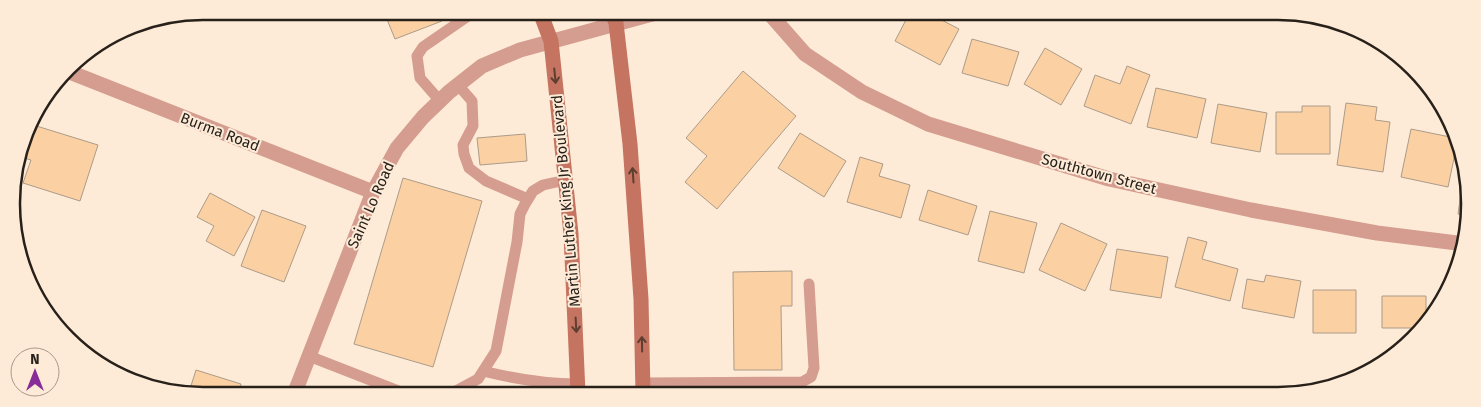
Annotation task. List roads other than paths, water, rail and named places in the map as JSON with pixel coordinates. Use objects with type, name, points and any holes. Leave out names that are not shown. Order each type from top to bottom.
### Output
[{"type":"main road","name":"Martin Luther King Jr Boulevard","points":[[543,20],[551,41],[566,180],[571,234],[578,387]]},
{"type":"main road","points":[[614,20],[630,144],[641,299],[642,387]]},
{"type":"street","name":"Saint Lo Road","points":[[297,387],[373,192],[396,148],[423,117],[482,66],[520,50],[609,20]]},
{"type":"street","name":"Southtown Street","points":[[776,20],[805,54],[862,92],[928,124],[1109,179],[1251,210],[1358,229],[1456,243]]},
{"type":"street","name":"Burma Road","points":[[74,75],[373,192]]},
{"type":"lane","points":[[440,101],[420,78],[417,56],[423,47],[462,20]]},
{"type":"lane","points":[[458,85],[472,101],[473,126],[463,146],[469,168],[486,181],[528,199]]},
{"type":"lane","points":[[463,387],[478,379],[496,351],[517,242],[520,214],[533,191],[542,185],[566,180]]},
{"type":"lane","points":[[669,387],[802,382],[811,377],[814,368],[809,284]]},
{"type":"lane","points":[[309,356],[391,387]]},
{"type":"lane","points":[[483,371],[506,377],[571,387]]}]
